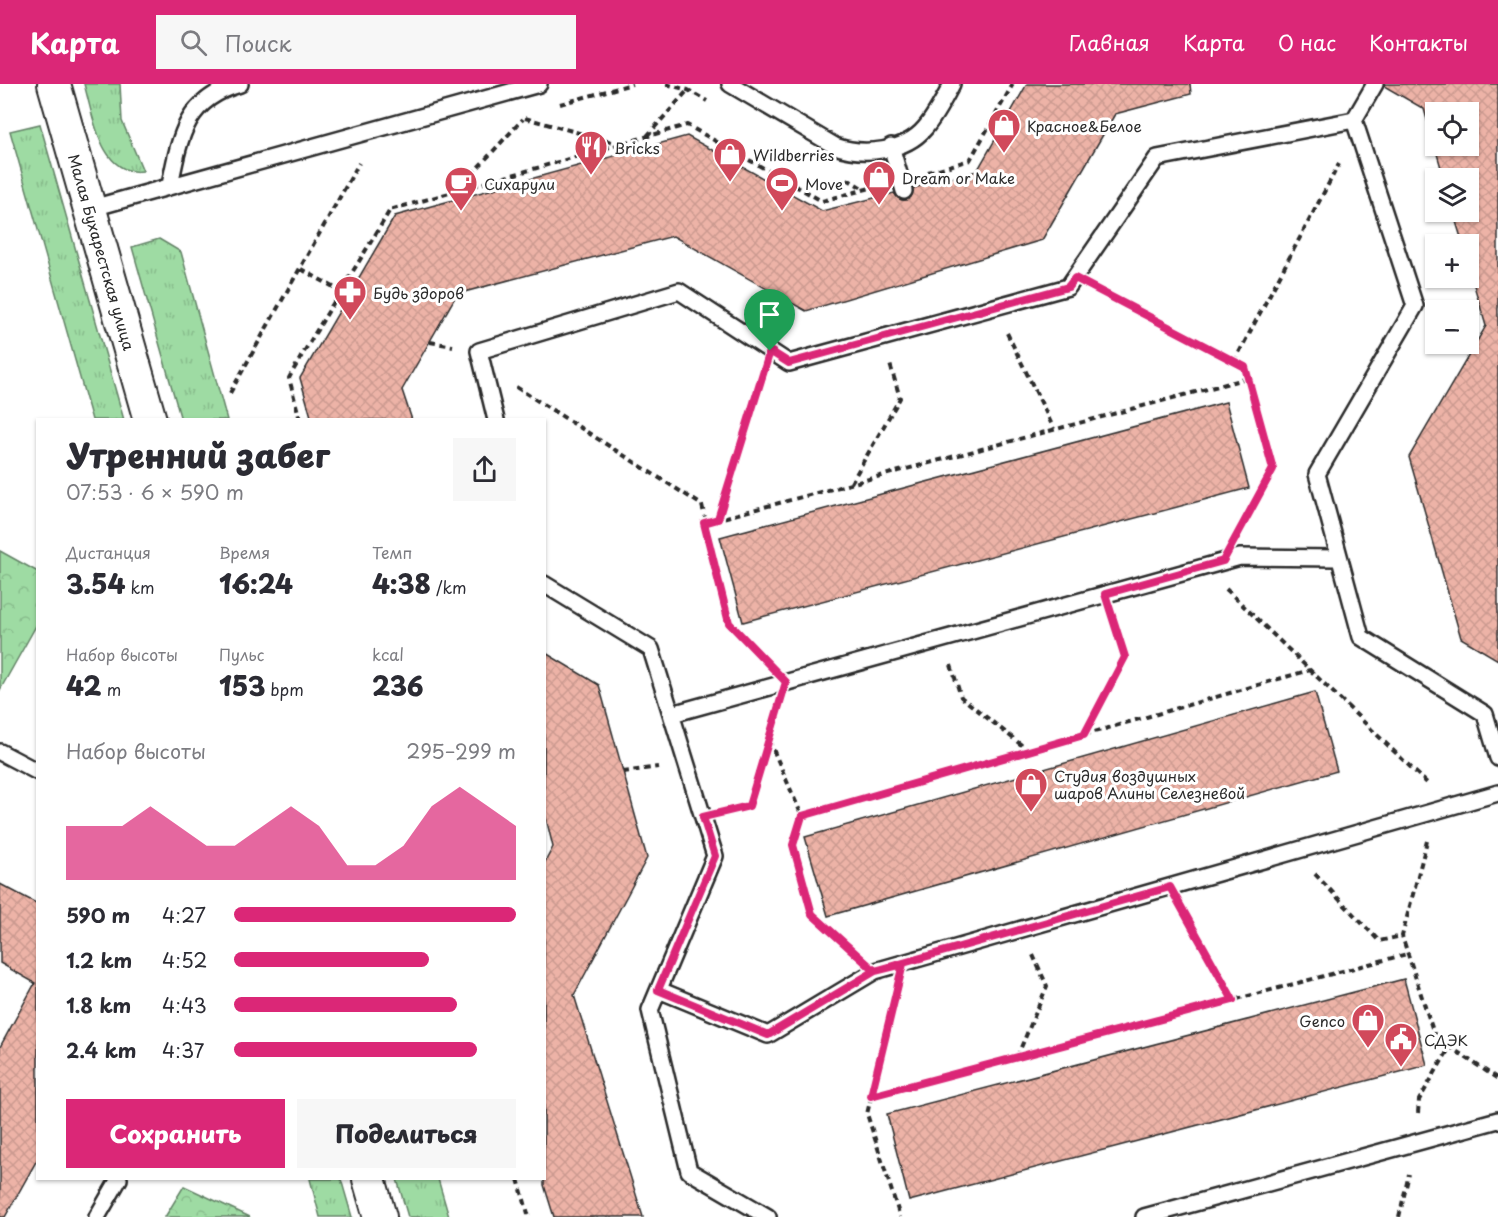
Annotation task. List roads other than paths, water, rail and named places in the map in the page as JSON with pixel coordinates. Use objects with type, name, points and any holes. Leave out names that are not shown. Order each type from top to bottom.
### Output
[{"type":"street","name":"Малая Бухарестская улица","points":[[54,84],[149,418]]},
{"type":"street","points":[[369,1180],[380,1217]]},
{"type":"lane","points":[[170,185],[185,123],[200,104],[223,89],[240,84]]},
{"type":"lane","points":[[89,209],[540,84]]},
{"type":"lane","points":[[730,84],[835,146],[851,152],[869,152],[913,139],[925,129],[952,84]]},
{"type":"lane","points":[[1375,84],[1356,125],[1415,306],[1317,474],[1361,638],[1485,714],[1498,758]]},
{"type":"lane","points":[[496,418],[479,351],[679,291],[789,363],[1068,287],[1158,158],[1356,125]]},
{"type":"lane","points":[[891,146],[902,185]]},
{"type":"lane","points":[[672,714],[1240,557],[1338,558]]},
{"type":"lane","points":[[546,585],[651,649],[715,856],[650,1010],[689,1171],[768,1217]]},
{"type":"lane","points":[[0,752],[36,771]]},
{"type":"lane","points":[[658,990],[768,1035],[875,971],[1498,793]]},
{"type":"lane","points":[[1144,1217],[1498,1120]]},
{"type":"lane","points":[[97,1217],[117,1180]]},
{"type":"place","name":"Красное&Белое","points":[[1004,154]]},
{"type":"place","name":"Bricks","points":[[591,176]]},
{"type":"place","name":"Wildberries","points":[[730,183]]},
{"type":"place","name":"Dream or Make","points":[[879,206]]},
{"type":"place","name":"Сихарули","points":[[461,212]]},
{"type":"place","name":"Move","points":[[782,212]]},
{"type":"place","name":"Будь здоров","points":[[350,321]]},
{"type":"place","name":"Студия воздушных шаров Алины Селезневой","points":[[1031,813]]},
{"type":"place","name":"Genco","points":[[1368,1049]]},
{"type":"place","name":"СДЭК","points":[[1401,1068]]}]
